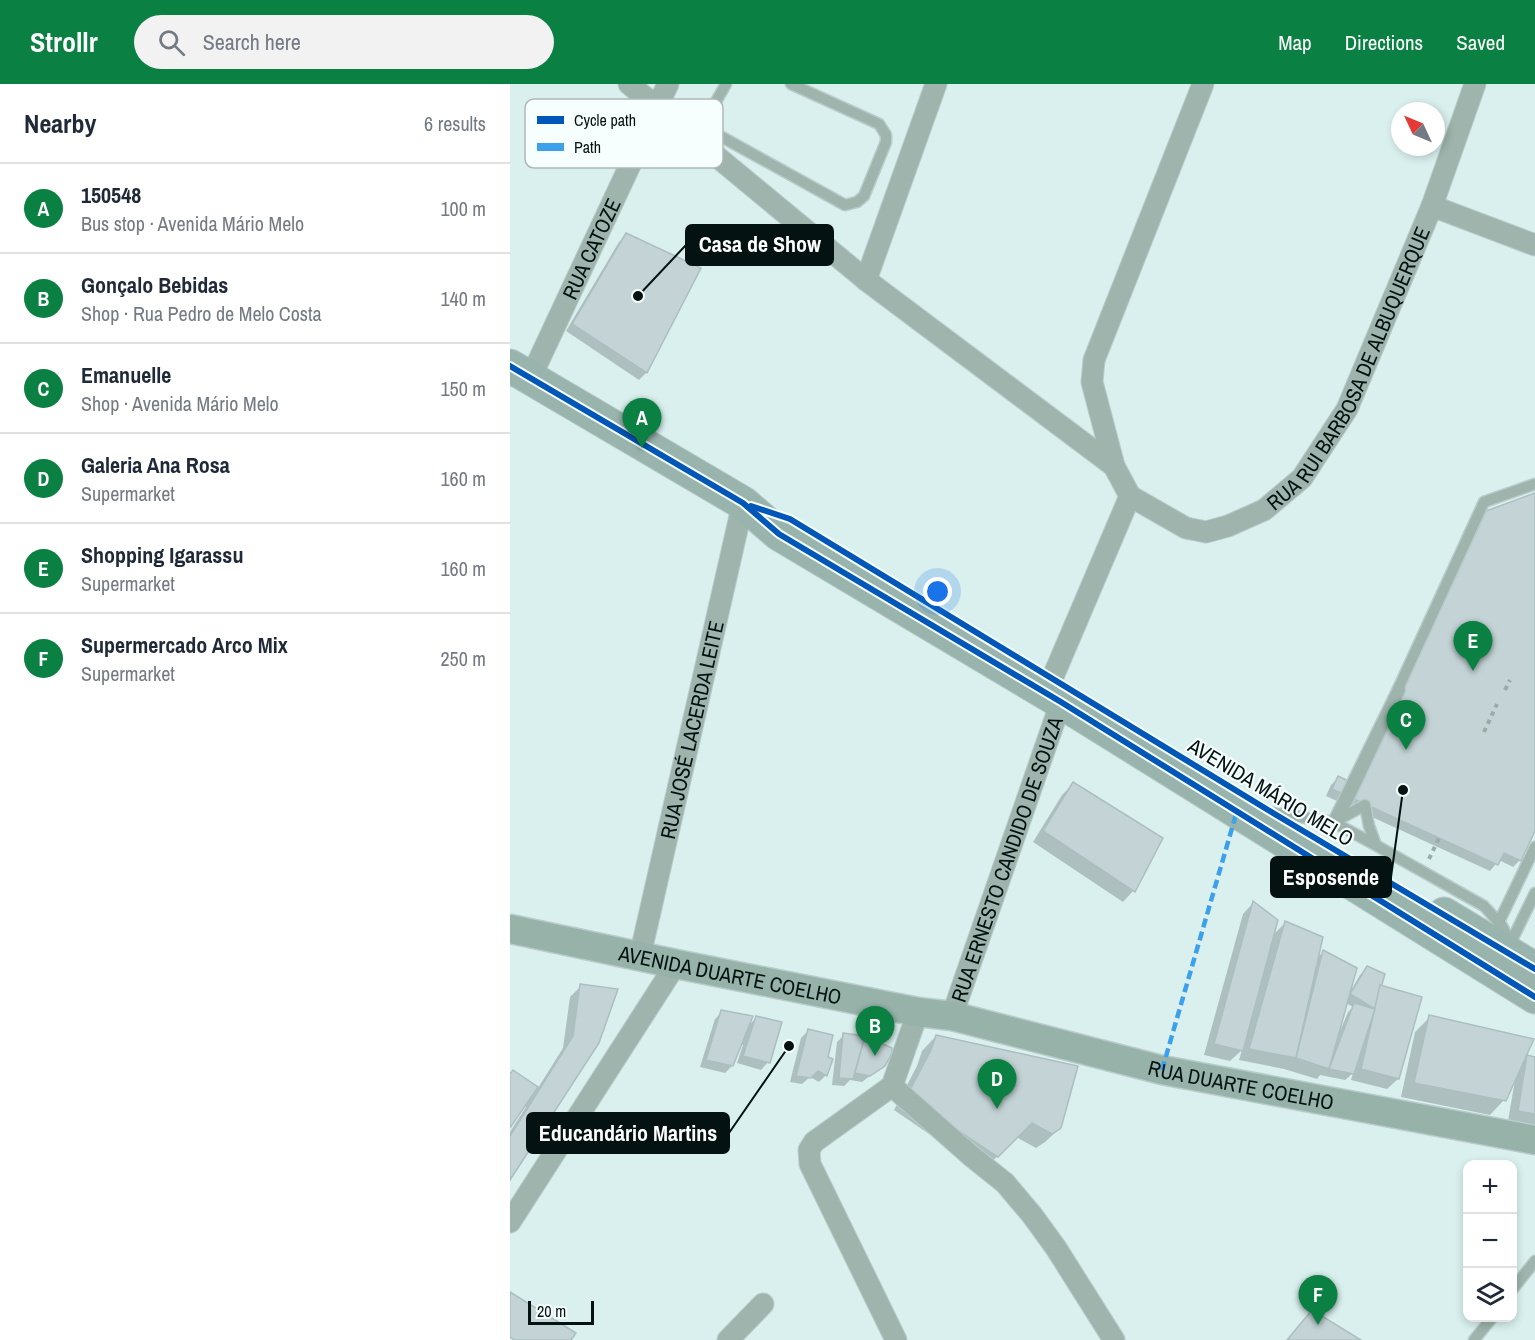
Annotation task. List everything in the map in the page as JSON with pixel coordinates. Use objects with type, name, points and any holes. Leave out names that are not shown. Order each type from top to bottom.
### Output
[{"type":"main road","name":"AVENIDA MÁRIO MELO","points":[[520,373],[743,503],[779,534],[1274,813],[1523,957]]},
{"type":"main road","name":"AVENIDA MÁRIO MELO","points":[[1056,690],[1535,998]]},
{"type":"main road","name":"AVENIDA DUARTE COELHO","points":[[510,929],[676,964],[952,1016]]},
{"type":"main road","name":"RUA DUARTE COELHO","points":[[952,1016],[1162,1070],[1535,1140]]},
{"type":"street","points":[[629,84],[647,99]]},
{"type":"street","name":"RUA CATOZE","points":[[660,99],[668,84]]},
{"type":"street","points":[[866,280],[936,84]]},
{"type":"street","points":[[1130,496],[1114,466],[1092,382],[1094,360],[1203,84]]},
{"type":"street","name":"RUA RUI BARBOSA DE ALBUQUERQUE","points":[[1130,496],[1186,528],[1206,532],[1228,526],[1264,510],[1302,478],[1347,409],[1432,206],[1475,84]]},
{"type":"street","points":[[723,154],[866,280],[1114,466]]},
{"type":"street","name":"RUA CATOZE","points":[[520,373],[624,168]]},
{"type":"street","points":[[1432,206],[1535,245]]},
{"type":"street","name":"RUA ERNESTO CANDIDO DE SOUZA","points":[[952,1016],[1056,690],[1130,496]]},
{"type":"street","name":"RUA JOSÉ LACERDA LEITE","points":[[640,956],[743,503]]},
{"type":"street","points":[[512,1213],[676,964]]},
{"type":"street","points":[[896,1340],[810,1164],[809,1150],[814,1142],[892,1086],[918,1011]]},
{"type":"street","points":[[892,1086],[1005,1183],[1056,1248],[1114,1340]]},
{"type":"street","points":[[728,1340],[763,1304]]},
{"type":"lane","points":[[716,99],[726,84]]},
{"type":"lane","points":[[723,144],[845,205],[856,202],[864,196],[886,142],[886,135],[879,124],[791,84]]},
{"type":"lane","points":[[1333,822],[1350,797],[1484,502],[1535,484]]},
{"type":"lane","points":[[1333,822],[1365,805],[1376,846]]},
{"type":"lane","points":[[1274,813],[1333,822],[1484,906],[1499,922],[1523,957]]},
{"type":"lane","points":[[1499,922],[1535,847]]},
{"type":"lane","points":[[1523,957],[1535,893]]},
{"type":"lane","points":[[1517,1284],[1535,1261]]},
{"type":"lane","points":[[1474,1340],[1488,1322]]},
{"type":"path","points":[[1505,690],[1510,680]]},
{"type":"path","points":[[1484,732],[1497,705]]},
{"type":"building","points":[[626,233],[701,268],[647,373],[572,324]]},
{"type":"building","points":[[1535,493],[1535,831],[1521,861],[1504,853],[1498,865],[1332,789],[1338,776],[1359,786],[1486,511]]},
{"type":"building","points":[[1073,782],[1163,838],[1135,892],[1043,831]]},
{"type":"building","points":[[1253,901],[1278,920],[1243,1051],[1214,1044]]},
{"type":"building","points":[[1285,921],[1323,937],[1296,1058],[1249,1049]]},
{"type":"building","points":[[1323,950],[1357,968],[1329,1069],[1296,1058]]},
{"type":"building","points":[[1367,966],[1385,974],[1375,1009],[1350,994]]},
{"type":"building","points":[[580,984],[618,989],[599,1043],[510,1180],[510,1136],[573,1036]]},
{"type":"building","points":[[1380,985],[1422,997],[1399,1079],[1361,1069]]},
{"type":"building","points":[[1354,1003],[1375,1009],[1354,1074],[1329,1069]]},
{"type":"building","points":[[721,1010],[753,1016],[733,1066],[706,1060]]},
{"type":"building","points":[[1429,1015],[1534,1039],[1506,1101],[1414,1083]]},
{"type":"building","points":[[756,1016],[782,1022],[770,1063],[743,1056]]},
{"type":"building","points":[[808,1029],[833,1035],[828,1057],[833,1059],[827,1076],[818,1071],[811,1078],[796,1076]]},
{"type":"building","points":[[843,1033],[865,1036],[853,1079],[839,1078]]},
{"type":"building","points":[[936,1035],[1078,1066],[1061,1128],[1052,1134],[1032,1123],[998,1157],[907,1096],[931,1050]]},
{"type":"building","points":[[865,1036],[892,1048],[892,1053],[885,1066],[870,1076],[855,1073]]},
{"type":"building","points":[[1527,1055],[1535,1057],[1535,1114],[1518,1111]]},
{"type":"building","points":[[513,1070],[538,1087],[510,1128],[510,1074]]},
{"type":"building","points":[[510,1292],[576,1333],[571,1340],[514,1340],[510,1337]]},
{"type":"building","points":[[1312,1310],[1361,1340],[1287,1340]]},
{"type":"marked path","points":[[1162,1070],[1237,811]]},
{"type":"cycle path","points":[[510,366],[743,503],[779,534],[1061,702],[1535,997]]},
{"type":"cycle path","points":[[751,506],[790,519],[1273,813],[1535,969]]},
{"type":"place","name":"Casa de Show","points":[[638,296]]},
{"type":"place","name":"150548","points":[[642,448]]},
{"type":"place","name":"Shopping Igarassu","points":[[1473,671]]},
{"type":"place","name":"Emanuelle","points":[[1406,750]]},
{"type":"place","name":"Esposende","points":[[1403,790]]},
{"type":"place","name":"Educandário Martins","points":[[789,1046]]},
{"type":"place","name":"Gonçalo Bebidas","points":[[875,1056]]},
{"type":"place","name":"Galeria Ana Rosa","points":[[997,1109]]},
{"type":"place","name":"Supermercado Arco Mix","points":[[1318,1325]]}]
